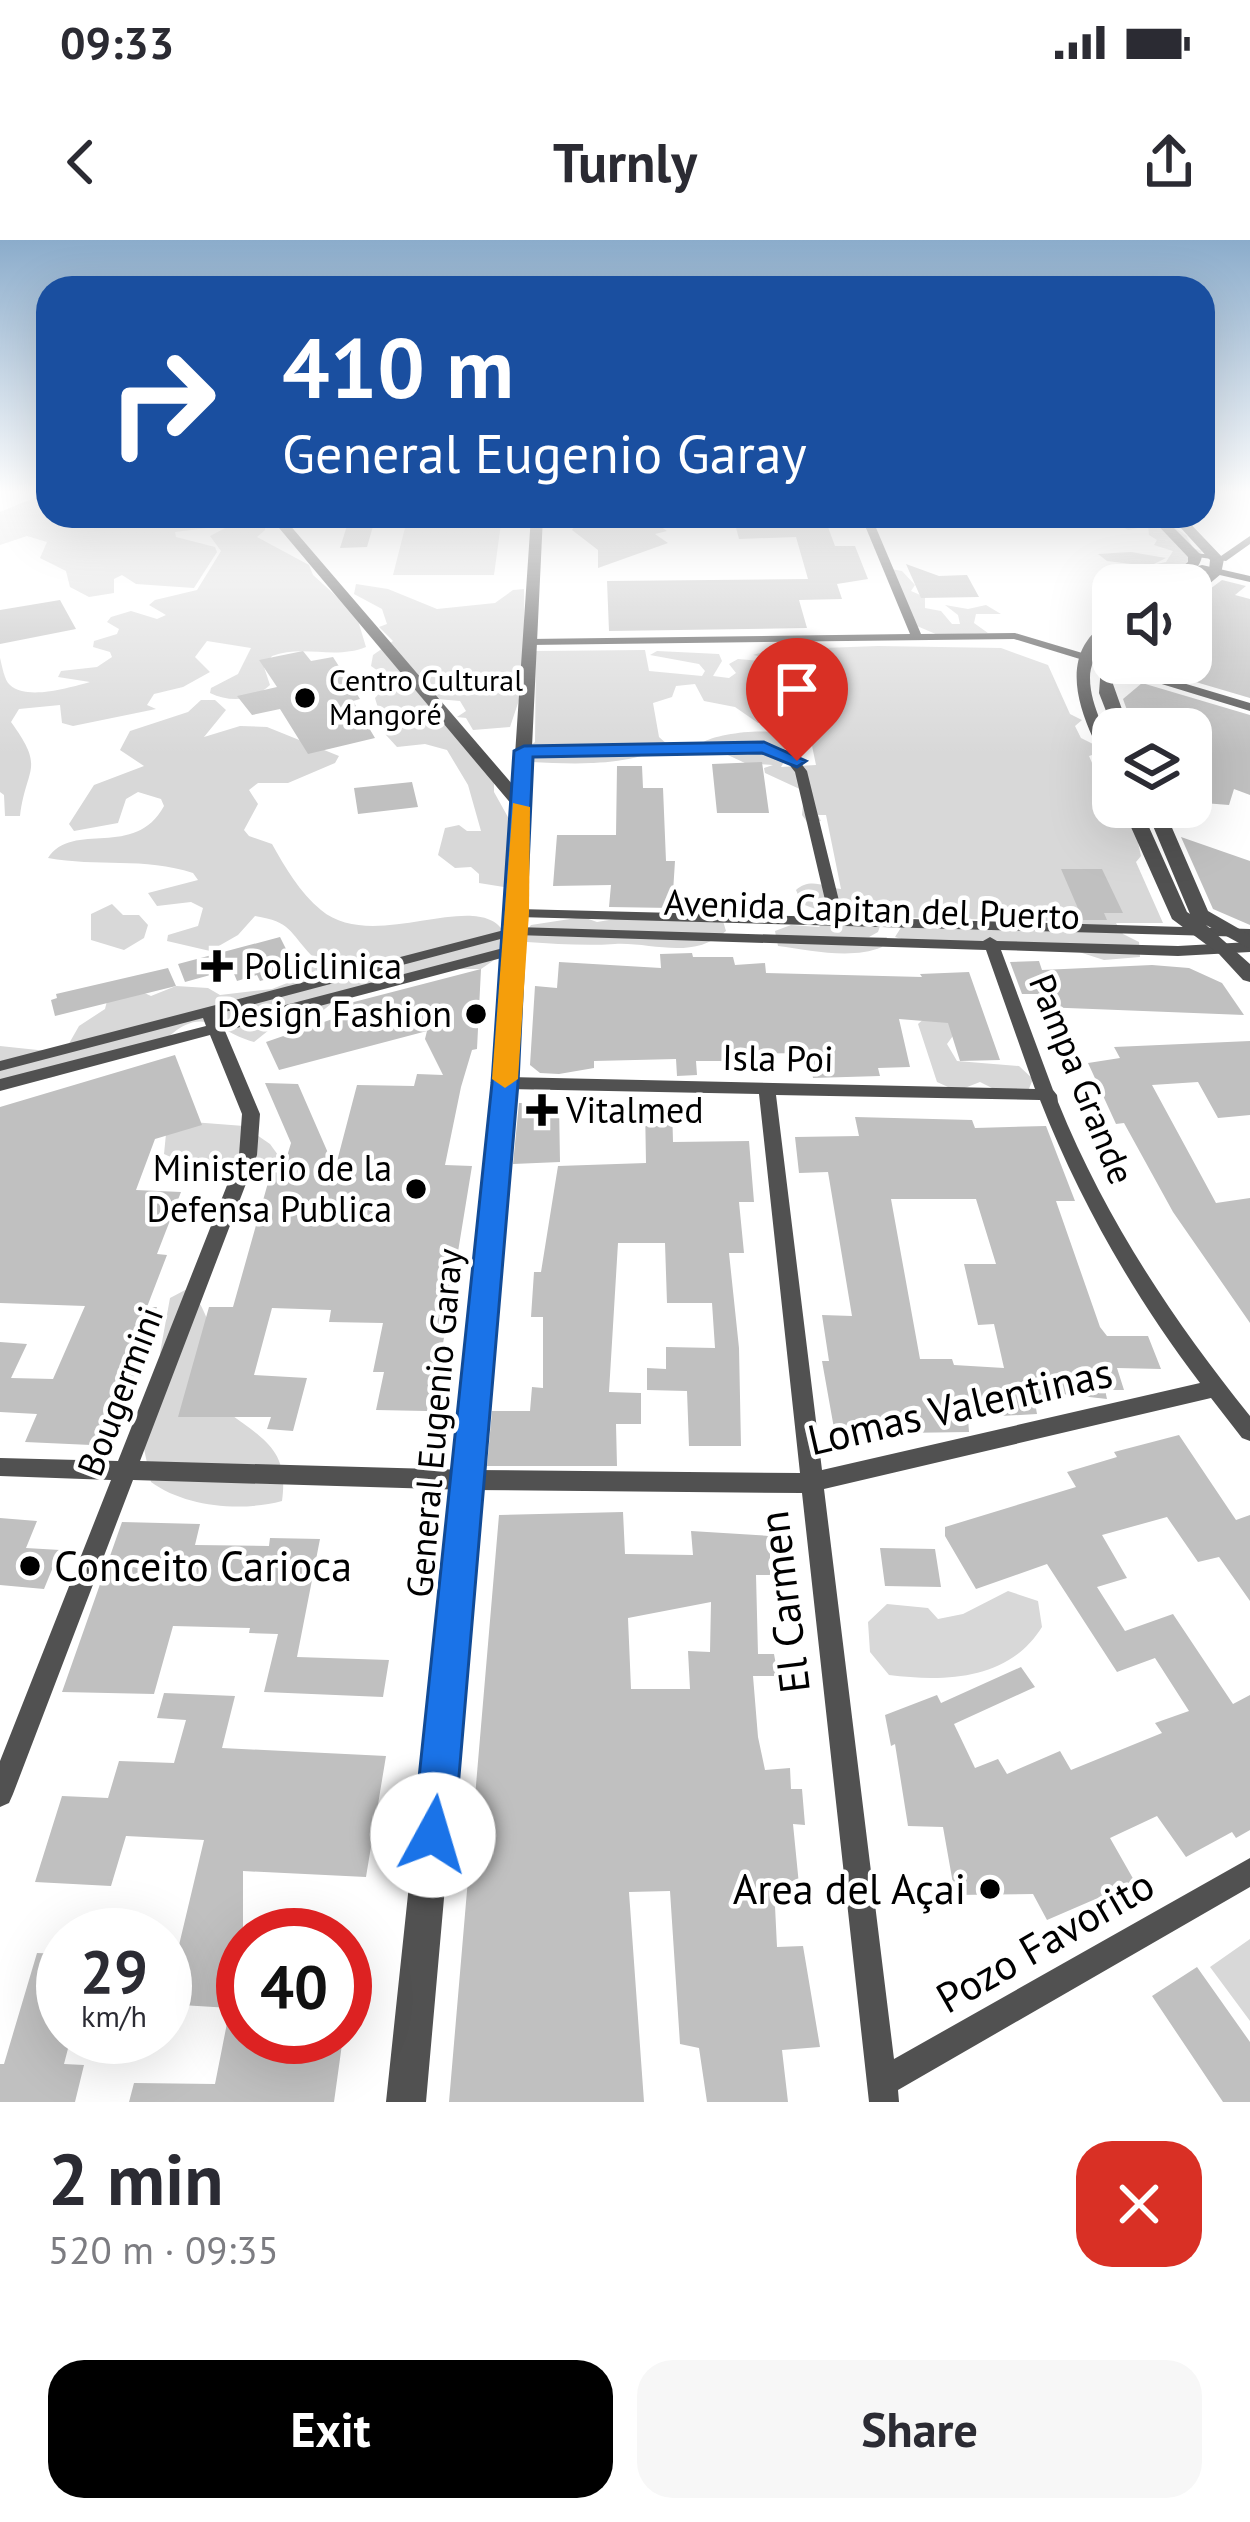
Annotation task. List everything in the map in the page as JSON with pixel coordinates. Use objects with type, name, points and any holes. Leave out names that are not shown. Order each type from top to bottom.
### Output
[{"type":"street","points":[[329,580],[520,804]]},
{"type":"street","name":"General Eugenio Garay","points":[[406,2102],[505,1083],[533,580]]},
{"type":"street","points":[[893,580],[917,637]]},
{"type":"street","points":[[529,643],[1015,636],[1092,660]]},
{"type":"street","points":[[1092,643],[1082,659],[1082,686],[1092,711]]},
{"type":"street","points":[[1180,684],[1250,707]]},
{"type":"street","points":[[524,751],[764,748],[788,755],[802,771],[837,921]]},
{"type":"street","name":"Avenida Capitan del Puerto","points":[[1140,828],[1168,898],[1194,929]]},
{"type":"street","name":"Avenida Capitan del Puerto","points":[[1163,828],[1200,914],[1226,940],[1250,976]]},
{"type":"street","name":"Avenida Capitan del Puerto","points":[[516,932],[837,921],[1194,929],[1250,945]]},
{"type":"street","name":"Pampa Grande","points":[[984,924],[1093,1197],[1215,1388],[1250,1432]]},
{"type":"street","points":[[0,1084],[516,932]]},
{"type":"street","name":"Avenida Capitan del Puerto","points":[[516,932],[992,946],[1226,940],[1250,933]]},
{"type":"street","points":[[0,1066],[211,1019]]},
{"type":"street","name":"Bougermini","points":[[0,1794],[248,1155],[251,1114],[211,1019]]},
{"type":"street","name":"Isla Poi","points":[[505,1083],[1049,1095]]},
{"type":"street","name":"El Carmen","points":[[767,1091],[808,1483],[883,2092]]},
{"type":"street","name":"Lomas Valentinas","points":[[0,1467],[469,1480],[808,1483],[1215,1388]]},
{"type":"street","name":"Pozo Favorito","points":[[883,2092],[1250,1872]]},
{"type":"shaded area","points":[[68,580],[114,580],[114,593],[89,597],[70,587]]},
{"type":"shaded area","points":[[130,580],[199,580],[194,588]]},
{"type":"shaded area","points":[[203,580],[318,580],[356,614],[366,647],[272,656],[264,667],[270,685],[234,699],[210,693],[211,688],[238,674],[251,648],[207,641],[195,657],[210,672],[183,687],[154,694],[147,705],[156,709],[73,726],[62,723],[60,705],[19,709],[11,722],[28,750],[31,768],[20,816],[5,816],[0,792],[0,658],[6,680],[18,690],[49,691],[90,682],[58,677],[61,671],[97,667],[112,657],[93,647],[94,641],[117,634],[119,629],[107,622],[111,617],[131,611],[157,619],[166,615],[149,605],[155,600],[197,590]]},
{"type":"shaded area","points":[[896,580],[910,580],[915,585],[911,591],[925,597],[925,608],[941,611],[952,624],[960,624],[958,615],[945,605],[968,609],[986,605],[1001,614],[976,614],[974,623],[988,633],[938,635],[917,626]]},
{"type":"shaded area","points":[[356,584],[388,589],[437,609],[495,603],[513,590],[524,589],[525,669],[517,678],[522,691],[510,727],[473,730],[466,718],[457,717],[466,711],[460,701],[437,699],[494,777],[494,792],[514,828],[510,888],[479,883],[479,874],[471,867],[455,868],[438,855],[445,828],[459,825],[467,831],[481,831],[468,785],[447,750],[425,744],[397,747],[386,735],[375,698],[391,680],[371,666],[373,655],[393,641],[379,627],[387,624],[382,609],[354,594]]},
{"type":"shaded area","points":[[1001,648],[1048,665],[1070,714],[1082,720],[1075,726],[1081,738],[1092,744],[1092,828],[1135,828],[1141,856],[1136,862],[1163,923],[1116,923],[1123,934],[1139,942],[1140,957],[1104,960],[1057,945],[911,942],[895,937],[902,926],[1031,929],[1053,921],[883,917],[878,932],[869,937],[887,937],[882,947],[870,951],[830,953],[778,946],[775,931],[791,925],[819,927],[829,914],[802,904],[796,890],[812,883],[841,889],[826,815],[818,815],[821,821],[807,822],[802,815],[804,791],[765,773],[764,768],[773,765],[745,763],[702,743],[744,732],[780,733],[787,736],[785,751],[773,755],[784,762],[781,767],[816,765],[798,678],[792,677],[795,664],[753,655],[770,650]]},
{"type":"shaded area","points":[[645,650],[649,671],[702,676],[705,671],[699,664],[650,655],[657,651],[719,654],[722,661],[713,676],[729,678],[736,673],[729,664],[738,659],[771,662],[774,671],[746,689],[764,702],[793,707],[792,718],[758,723],[735,707],[704,701],[695,684],[676,686],[672,697],[653,703],[659,737],[668,745],[619,761],[531,762],[527,748],[535,742],[536,651]]},
{"type":"shaded area","points":[[201,700],[215,700],[226,710],[204,737],[240,726],[267,727],[339,756],[335,763],[288,783],[258,783],[249,790],[258,804],[244,830],[272,844],[300,888],[321,910],[343,922],[369,926],[473,916],[492,921],[505,934],[500,956],[481,969],[447,969],[344,993],[320,1013],[269,1030],[254,1042],[211,1023],[192,1022],[168,1037],[53,1077],[0,1089],[0,1046],[47,1051],[67,1047],[79,1026],[105,1009],[109,993],[138,990],[151,996],[176,986],[208,988],[220,995],[272,989],[305,976],[312,956],[288,929],[267,918],[255,916],[238,935],[210,951],[167,941],[168,935],[198,926],[203,908],[191,902],[157,906],[148,893],[198,880],[193,873],[157,865],[48,858],[73,841],[121,836],[152,822],[164,806],[161,799],[138,792],[126,799],[118,823],[74,831],[69,824],[94,785],[144,766],[120,750],[130,731],[188,712]]},
{"type":"shaded area","points":[[112,904],[123,915],[139,915],[148,925],[144,938],[124,950],[91,940],[91,914]]},
{"type":"shaded area","points":[[583,917],[597,922],[627,917],[723,921],[726,931],[686,948],[527,942],[523,935],[531,925]]},
{"type":"shaded area","points":[[932,1012],[958,1029],[947,1044],[957,1061],[1019,1066],[1033,1079],[1028,1091],[996,1090],[980,1082],[957,1091],[937,1082],[918,1024]]},
{"type":"shaded area","points":[[192,1122],[244,1126],[270,1144],[278,1155],[278,1169],[263,1179],[246,1174],[226,1182],[164,1154],[166,1134]]},
{"type":"shaded area","points":[[189,1288],[211,1331],[229,1413],[263,1439],[278,1458],[282,1501],[214,1505],[180,1497],[151,1482],[143,1444],[165,1369],[160,1353],[170,1298]]},
{"type":"shaded area","points":[[1008,1591],[1038,1601],[1042,1627],[1028,1645],[994,1667],[954,1677],[889,1675],[870,1652],[868,1622],[887,1604],[928,1608],[938,1619],[963,1614]]},
{"type":"shaded area","points":[[1250,1939],[1250,2021],[1210,1967]]},
{"type":"building","points":[[862,580],[837,584],[842,599],[799,600],[807,628],[609,631],[607,581]]},
{"type":"building","points":[[913,580],[970,580],[979,597],[921,598]]},
{"type":"building","points":[[1222,580],[1246,586],[1235,595],[1250,599],[1250,698],[1202,684],[1212,684],[1212,587]]},
{"type":"building","points":[[60,600],[76,629],[0,644],[0,610]]},
{"type":"building","points":[[303,651],[311,661],[333,657],[360,699],[353,701],[375,738],[308,754],[280,709],[252,715],[237,696],[277,687],[259,660]]},
{"type":"building","points":[[1145,684],[1250,715],[1250,795],[1234,789],[1229,805],[1212,804],[1212,708],[1126,708],[1123,699]]},
{"type":"building","points":[[762,762],[769,813],[717,813],[712,764]]},
{"type":"building","points":[[617,766],[642,766],[643,788],[663,788],[666,861],[675,861],[672,908],[609,907],[611,885],[553,886],[557,835],[616,835]]},
{"type":"building","points":[[412,782],[418,807],[358,814],[354,788]]},
{"type":"building","points":[[1181,837],[1250,861],[1250,925],[1213,909]]},
{"type":"building","points":[[1061,869],[1102,869],[1123,913],[1104,913],[1107,920],[1083,920]]},
{"type":"building","points":[[280,937],[297,971],[260,981],[257,975],[237,981],[232,969],[185,982],[178,964]]},
{"type":"building","points":[[692,953],[693,957],[733,957],[735,965],[765,963],[766,973],[922,977],[920,974],[969,972],[1000,1060],[960,1061],[948,1023],[899,1019],[910,1067],[878,1068],[880,1076],[813,1078],[809,1053],[729,1054],[730,1061],[696,1061],[697,1075],[677,1076],[676,1059],[594,1061],[594,1068],[559,1074],[540,1073],[530,1065],[535,986],[557,988],[559,962],[661,968],[660,954]]},
{"type":"building","points":[[1039,961],[1042,970],[1189,968],[1222,983],[1244,1015],[1042,1007],[1037,994],[1022,994],[1010,962]]},
{"type":"building","points":[[168,968],[176,986],[55,1016],[51,1000],[56,994]]},
{"type":"building","points":[[481,969],[477,1049],[472,1050],[461,1087],[445,1165],[472,1166],[440,1362],[435,1362],[427,1411],[376,1410],[384,1372],[373,1372],[383,1323],[329,1322],[331,1310],[272,1308],[254,1375],[307,1378],[293,1431],[267,1429],[271,1417],[178,1417],[209,1307],[233,1307],[271,1172],[282,1173],[291,1143],[265,1083],[298,1084],[335,1169],[357,1085],[414,1086],[417,1074],[443,1075],[425,1039],[427,1031],[279,1070],[266,1042],[350,1013],[346,1004]]},
{"type":"building","points":[[1250,1041],[1250,1115],[1218,1118],[1198,1082],[1152,1085],[1216,1203],[1250,1198],[1250,1323],[1173,1212],[1124,1123],[1116,1124],[1088,1063],[1120,1058],[1114,1047]]},
{"type":"building","points":[[175,1055],[202,1125],[155,1139],[136,1190],[181,1192],[157,1254],[167,1255],[147,1307],[157,1307],[131,1374],[135,1374],[113,1429],[102,1440],[91,1445],[25,1442],[37,1414],[0,1412],[0,1342],[27,1344],[11,1378],[53,1379],[85,1306],[0,1303],[0,1107]]},
{"type":"building","points":[[519,1103],[559,1103],[560,1162],[513,1164]]},
{"type":"building","points":[[645,1105],[672,1105],[673,1142],[749,1141],[754,1202],[739,1202],[744,1253],[729,1253],[739,1348],[741,1446],[689,1446],[687,1391],[647,1390],[647,1368],[666,1369],[666,1347],[715,1348],[712,1303],[667,1303],[665,1243],[618,1243],[609,1392],[641,1393],[641,1424],[616,1424],[617,1466],[487,1466],[492,1411],[530,1411],[532,1387],[543,1388],[543,1317],[531,1317],[534,1272],[541,1272],[558,1166],[646,1163]]},
{"type":"building","points":[[855,1117],[972,1120],[975,1128],[1046,1126],[1075,1201],[1056,1201],[1100,1327],[1107,1336],[1148,1336],[1161,1369],[1117,1368],[1124,1390],[1105,1390],[1107,1399],[1053,1393],[1055,1397],[1034,1397],[1037,1414],[968,1418],[969,1432],[835,1434],[822,1361],[829,1361],[822,1315],[852,1316],[828,1172],[799,1173],[795,1137],[859,1136]],"holes":[[[891,1199],[976,1199],[996,1264],[964,1264],[978,1325],[994,1324],[1004,1368],[920,1359]]]},
{"type":"building","points":[[1179,1435],[1236,1520],[1250,1515],[1250,1601],[1219,1557],[1198,1562],[1167,1517],[1102,1535],[1127,1578],[1097,1587],[1125,1631],[1173,1614],[1233,1704],[1250,1695],[1250,1830],[1236,1838],[1232,1832],[1186,1857],[1157,1816],[1110,1838],[1135,1882],[1047,1920],[1033,1894],[955,1895],[943,1827],[908,1826],[895,1744],[891,1746],[885,1715],[937,1695],[941,1703],[1021,1667],[1035,1687],[954,1724],[975,1768],[998,1759],[1007,1774],[1060,1751],[1071,1770],[1162,1733],[1155,1723],[1189,1711],[1155,1658],[1117,1672],[1047,1564],[976,1589],[945,1536],[945,1527],[1076,1487],[1067,1472],[1117,1457],[1114,1452]]},
{"type":"building","points":[[623,1512],[625,1554],[693,1555],[691,1531],[770,1536],[770,1575],[756,1575],[758,1654],[774,1654],[778,1676],[753,1676],[758,1737],[765,1770],[790,1768],[791,1789],[802,1789],[805,1825],[793,1824],[801,1905],[775,1906],[777,1947],[803,1946],[820,2047],[782,2050],[788,2102],[707,2102],[699,2048],[680,2044],[670,1891],[629,1892],[644,2102],[449,2102],[499,1515]],"holes":[[[711,1602],[710,1652],[688,1651],[690,1689],[631,1689],[628,1618]]]},
{"type":"building","points":[[0,1518],[37,1521],[26,1548],[60,1550],[44,1589],[0,1585]]},
{"type":"building","points":[[122,1522],[200,1524],[195,1545],[269,1546],[270,1538],[320,1539],[297,1657],[389,1660],[383,1697],[264,1692],[278,1634],[249,1633],[250,1628],[173,1626],[154,1694],[62,1692]]},
{"type":"building","points":[[880,1548],[935,1549],[941,1587],[885,1586]]},
{"type":"building","points":[[164,1693],[235,1696],[222,1748],[386,1756],[366,1877],[243,1871],[243,1908],[216,1908],[216,2007],[192,2006],[192,1908],[188,1908],[204,1840],[126,1836],[111,1886],[35,1882],[62,1796],[108,1798],[119,1761],[174,1763],[186,1720],[157,1718]]},
{"type":"building","points":[[36,1956],[36,2064],[84,2065],[75,2102],[0,2102],[0,2064],[4,2064]]},
{"type":"building","points":[[1197,1967],[1250,2042],[1250,2102],[1223,2102],[1152,1996]]},
{"type":"building","points":[[219,2064],[339,2064],[334,2102],[129,2102],[134,2083],[215,2084]]},
{"type":"slow traffic","points":[[505,1079],[518,913],[520,807]]},
{"type":"place","name":"Centro Cultural Mangoré","points":[[305,698]]},
{"type":"place","name":"Policlinica","points":[[217,966]]},
{"type":"place","name":"Design Fashion","points":[[476,1014]]},
{"type":"place","name":"Vitalmed","points":[[542,1110]]},
{"type":"place","name":"Ministerio de la Defensa Publica","points":[[416,1189]]},
{"type":"place","name":"Conceito Carioca","points":[[30,1566]]},
{"type":"place","name":"Area del Açai","points":[[990,1889]]},
{"type":"route","points":[[433,1835],[505,1083],[524,751],[764,748],[797,761]]}]
